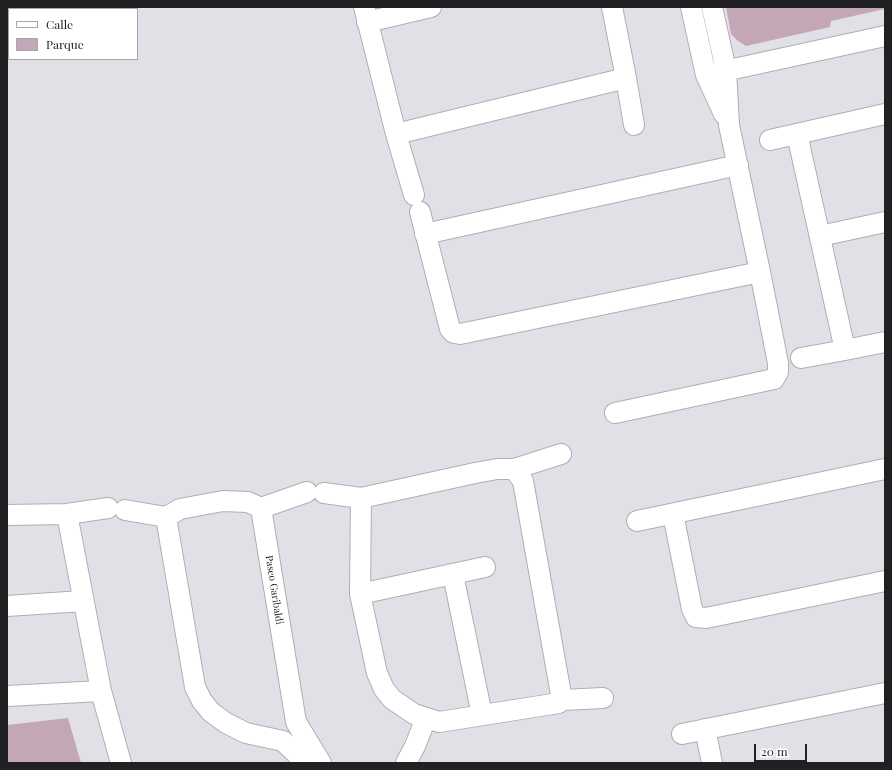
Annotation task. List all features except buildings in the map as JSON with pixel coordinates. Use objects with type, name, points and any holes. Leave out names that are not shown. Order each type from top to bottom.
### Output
[{"type":"street","points":[[432,7],[366,14],[396,134],[417,204],[450,329],[454,333],[460,334],[760,272]]},
{"type":"street","points":[[612,7],[634,125]]},
{"type":"street","points":[[691,7],[706,75],[729,125]]},
{"type":"street","points":[[615,413],[774,379],[778,372],[778,363],[760,272],[729,125],[726,70],[712,7]]},
{"type":"street","points":[[706,75],[885,36]]},
{"type":"street","points":[[396,134],[626,78]]},
{"type":"street","points":[[770,140],[885,114]]},
{"type":"street","points":[[797,134],[845,350]]},
{"type":"street","points":[[425,234],[738,165]]},
{"type":"street","points":[[820,236],[885,222]]},
{"type":"street","points":[[801,358],[885,342]]},
{"type":"street","points":[[7,515],[66,514],[116,509],[166,517],[180,510],[223,502],[248,502],[261,508],[316,492],[361,498],[475,473],[497,469],[514,469],[561,454]]},
{"type":"street","points":[[514,469],[522,481],[562,700]]},
{"type":"street","points":[[637,521],[885,469]]},
{"type":"street","points":[[361,498],[360,594],[377,673],[384,689],[392,699],[414,714],[433,720],[482,715],[559,703],[562,700],[603,698]]},
{"type":"street","name":"Paseo Garibaldi","points":[[261,508],[296,722],[321,763]]},
{"type":"street","points":[[66,514],[101,691],[121,763]]},
{"type":"street","points":[[674,514],[692,609],[696,617],[706,618],[885,581]]},
{"type":"street","points":[[166,517],[196,687],[202,701],[211,712],[246,734],[283,742],[306,763]]},
{"type":"street","points":[[360,594],[485,567]]},
{"type":"street","points":[[452,574],[482,715]]},
{"type":"street","points":[[7,606],[83,601]]},
{"type":"street","points":[[7,696],[101,691]]},
{"type":"street","points":[[682,734],[885,693]]},
{"type":"street","points":[[406,763],[415,746],[433,720]]},
{"type":"street","points":[[419,763],[433,720]]},
{"type":"street","points":[[283,742],[296,722]]},
{"type":"street","points":[[705,729],[712,763]]},
{"type":"green space","points":[[726,7],[885,7],[885,9],[831,21],[830,27],[746,46],[731,34]]},
{"type":"green space","points":[[68,718],[81,763],[7,763],[7,725]]}]
